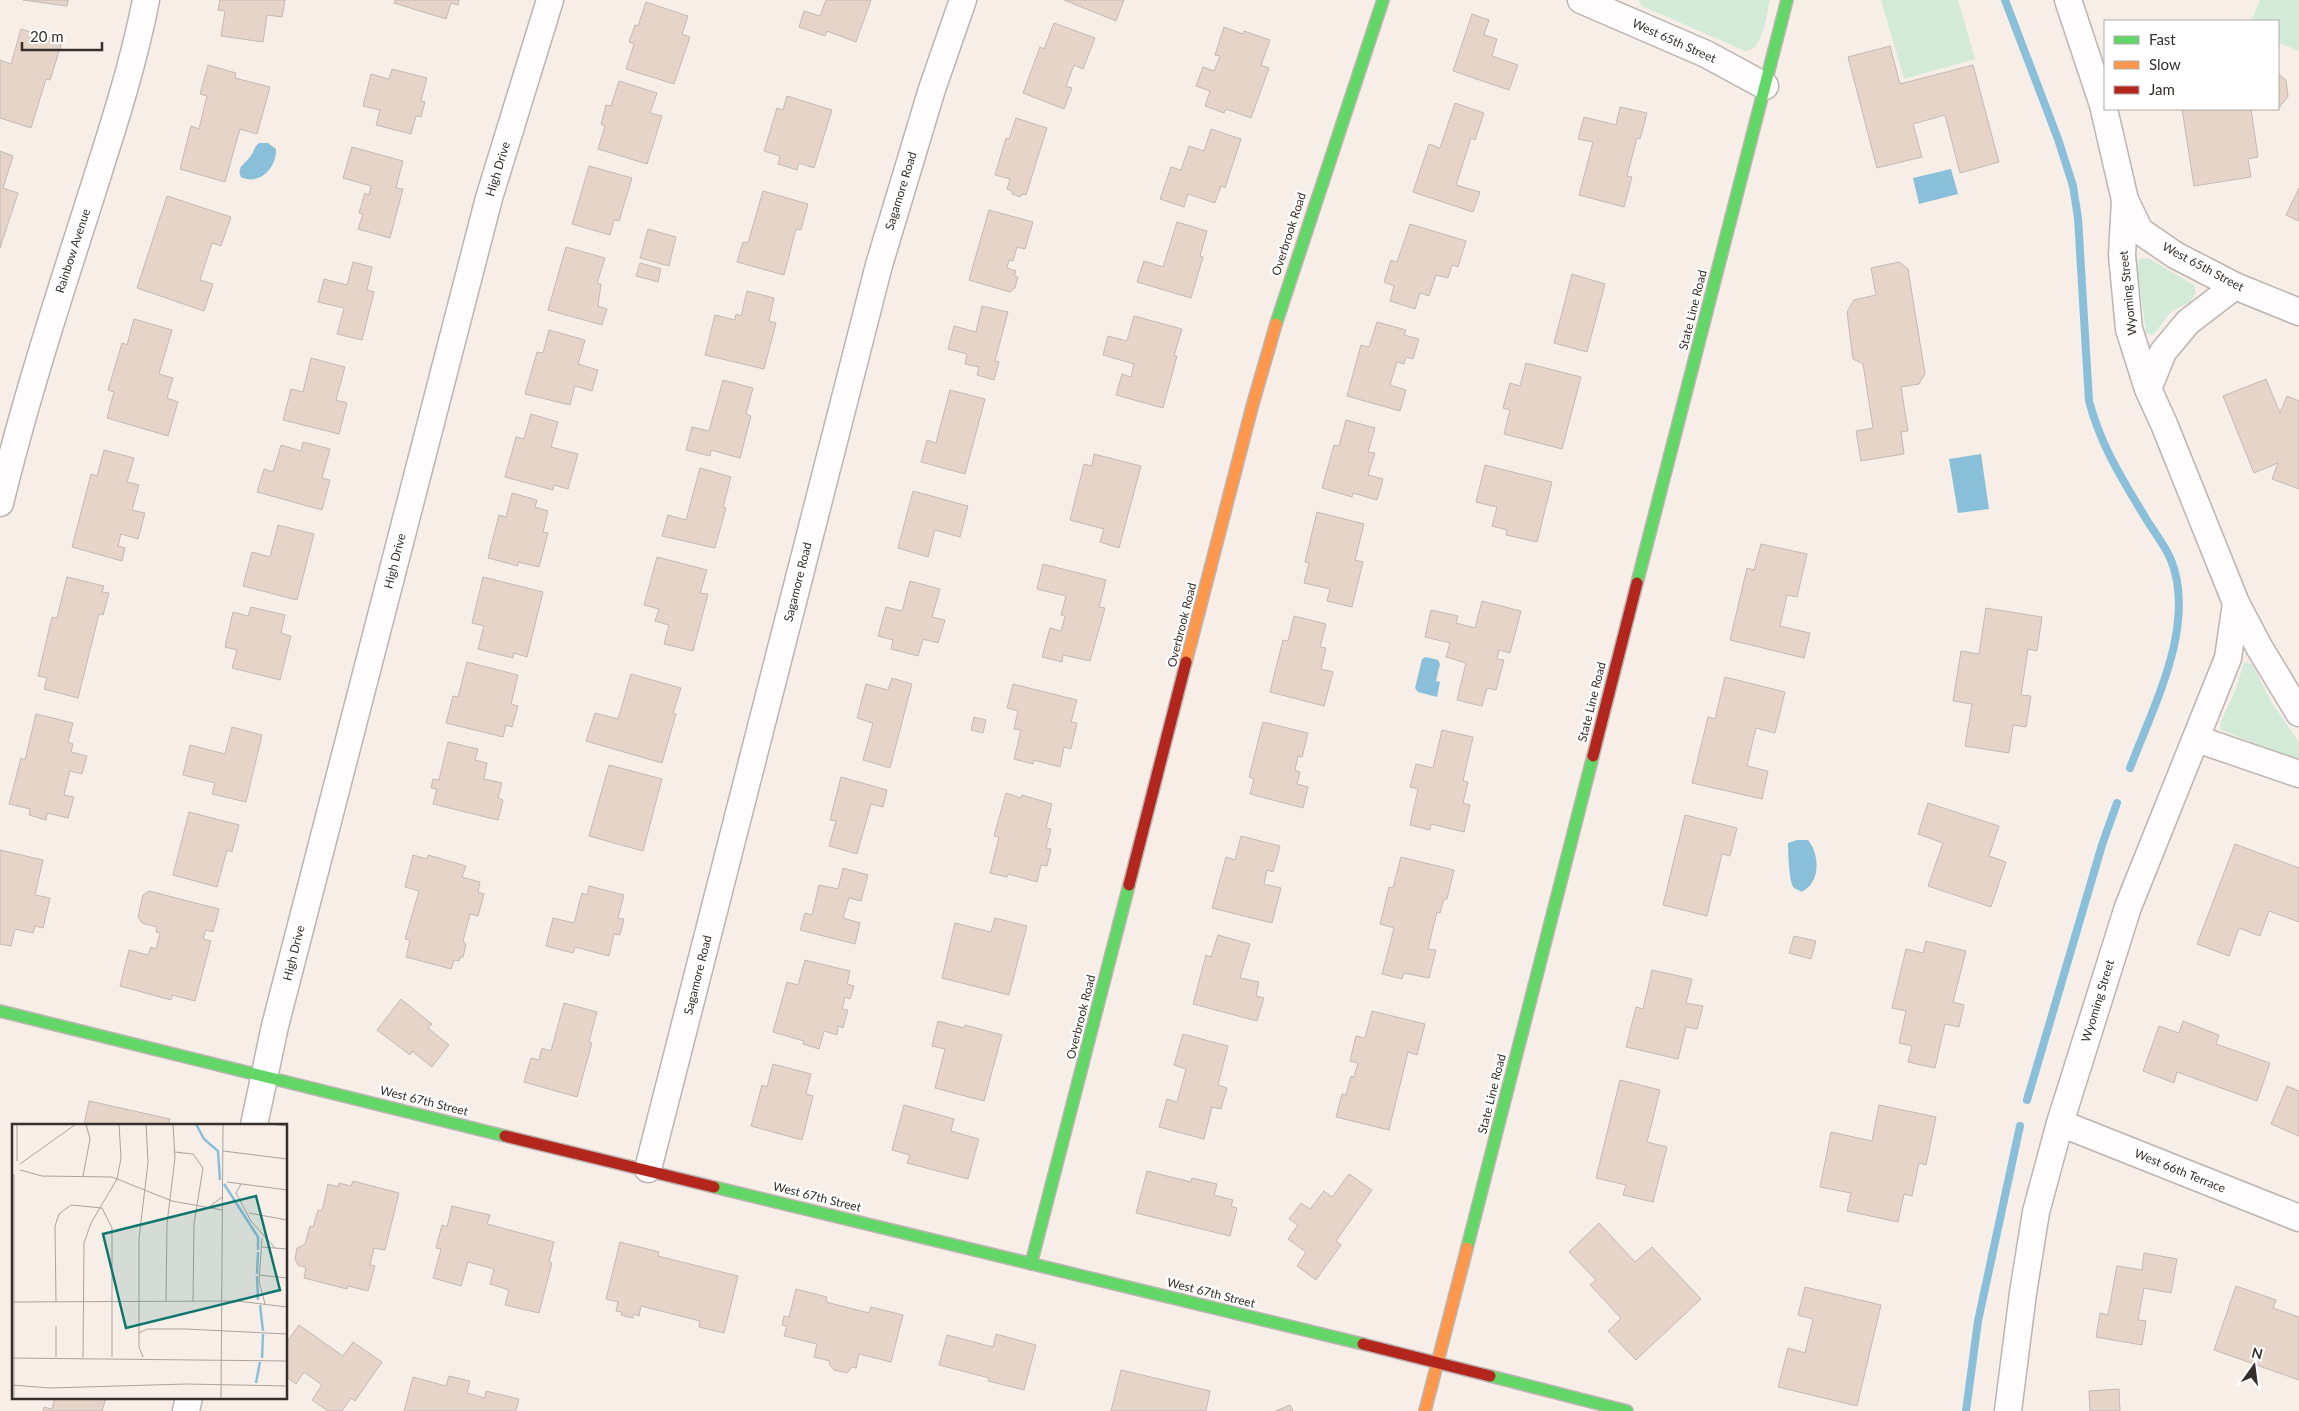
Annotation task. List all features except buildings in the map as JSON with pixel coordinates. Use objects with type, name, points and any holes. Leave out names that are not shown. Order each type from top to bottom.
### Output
[{"type":"street","name":"Rainbow Avenue","points":[[0,503],[46,334],[119,107],[138,41],[146,0]]},
{"type":"street","name":"High Drive","points":[[254,1124],[275,1026],[489,198],[550,0]]},
{"type":"street","name":"Sagamore Road","points":[[648,1169],[879,266],[932,89],[963,0]]},
{"type":"street","name":"Overbrook Road","points":[[1031,1264],[1252,407],[1300,246],[1383,0]]},
{"type":"street","name":"West 65th Street","points":[[1581,0],[1706,54],[1765,86]]},
{"type":"street","name":"State Line Road","points":[[1425,1411],[1787,0]]},
{"type":"street","name":"Wyoming Street","points":[[2068,0],[2104,109]]},
{"type":"street","name":"Wyoming Street","points":[[2104,110],[2125,200],[2122,255],[2129,329],[2148,388],[2236,603],[2258,647],[2299,713]]},
{"type":"street","name":"West 65th Street","points":[[2125,200],[2140,231],[2175,255],[2235,286],[2299,312]]},
{"type":"street","points":[[2148,388],[2164,352],[2188,322],[2235,286]]},
{"type":"street","name":"Wyoming Street","points":[[2008,1411],[2036,1212],[2060,1123],[2128,907],[2228,658],[2236,603]]},
{"type":"street","points":[[2197,739],[2299,774]]},
{"type":"street","name":"West 67th Street","points":[[0,1011],[265,1078],[648,1169],[1438,1362],[1627,1411]]},
{"type":"street","name":"West 66th Terrace","points":[[2060,1123],[2299,1218]]},
{"type":"street","points":[[186,1411],[189,1398]]},
{"type":"green space","points":[[1638,0],[1770,0],[1760,38],[1756,45],[1745,51],[1642,6]]},
{"type":"green space","points":[[1881,0],[1958,0],[1975,59],[1904,79]]},
{"type":"green space","points":[[2260,0],[2299,0],[2299,51],[2279,42],[2279,20],[2251,20]]},
{"type":"green space","points":[[2148,258],[2194,285],[2196,293],[2190,302],[2171,312],[2153,335],[2146,333],[2137,268],[2139,259]]},
{"type":"green space","points":[[2244,662],[2252,664],[2272,703],[2299,742],[2299,761],[2221,730],[2220,723],[2236,689]]},
{"type":"water","points":[[259,143],[268,143],[276,149],[276,156],[270,169],[266,174],[254,179],[241,177],[240,168]]},
{"type":"water","points":[[1951,169],[1958,194],[1919,204],[1913,178]]},
{"type":"water","points":[[1981,454],[1989,509],[1958,513],[1949,459]]},
{"type":"water","points":[[1426,657],[1438,660],[1440,664],[1436,681],[1440,682],[1437,697],[1418,692],[1415,688],[1422,659]]},
{"type":"water","points":[[1797,840],[1808,840],[1815,853],[1816,861],[1815,876],[1808,888],[1801,892],[1792,885],[1789,867],[1788,843]]},
{"type":"waterway","points":[[2005,0],[2058,139],[2073,186],[2078,218],[2089,401],[2099,432],[2112,461],[2168,554],[2178,585],[2179,611],[2176,638],[2169,666],[2130,768]]},
{"type":"waterway","points":[[2027,1100],[2102,845],[2117,803]]},
{"type":"waterway","points":[[1966,1411],[1978,1321],[2020,1126]]},
{"type":"traffic: fast","points":[[1276,324],[1383,0]]},
{"type":"traffic: fast","points":[[1637,583],[1787,0]]},
{"type":"traffic: fast","points":[[1467,1248],[1593,756]]},
{"type":"traffic: fast","points":[[1031,1264],[1129,885]]},
{"type":"traffic: fast","points":[[0,1011],[505,1136]]},
{"type":"traffic: fast","points":[[714,1187],[1363,1344]]},
{"type":"traffic: fast","points":[[1490,1376],[1627,1411]]},
{"type":"traffic: slow","points":[[1186,662],[1252,407],[1276,324]]},
{"type":"traffic: slow","points":[[1425,1411],[1467,1248]]},
{"type":"traffic: jam","points":[[1593,756],[1637,583]]},
{"type":"traffic: jam","points":[[1129,885],[1186,662]]},
{"type":"traffic: jam","points":[[505,1136],[714,1187]]},
{"type":"traffic: jam","points":[[1363,1344],[1490,1376]]}]
